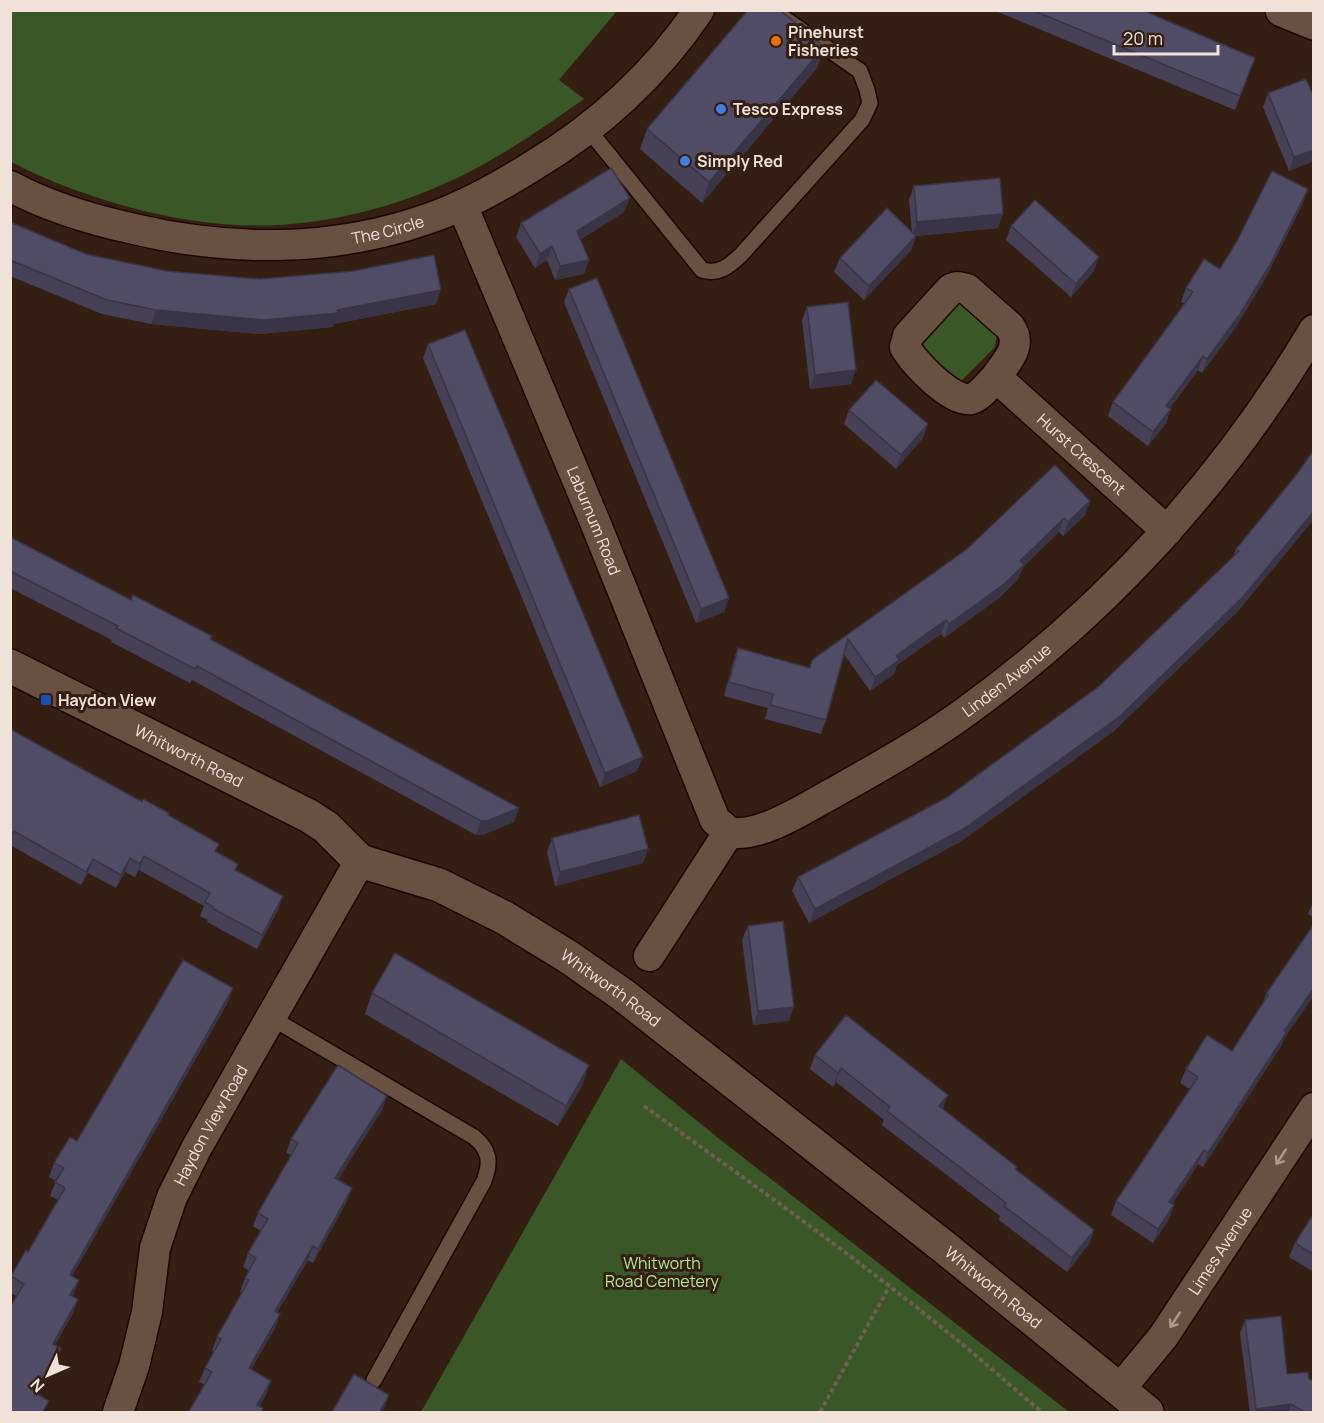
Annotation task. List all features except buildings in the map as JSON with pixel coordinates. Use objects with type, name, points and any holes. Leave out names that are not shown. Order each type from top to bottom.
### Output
[{"type":"main road","points":[[1282,10],[1314,23]]},
{"type":"main road","name":"Whitworth Road","points":[[10,666],[309,816],[326,827],[360,861],[439,885],[506,918],[567,956],[605,982],[747,1090],[1147,1413]]},
{"type":"street","name":"The Circle","points":[[10,186],[62,208],[112,224],[164,236],[242,245],[288,245],[334,242],[371,235],[432,218],[462,205],[530,168],[588,129],[625,98],[648,74],[699,10]]},
{"type":"street","name":"Laburnum Road","points":[[462,205],[600,533],[715,820],[729,832]]},
{"type":"street","name":"Linden Avenue","points":[[729,832],[744,834],[756,831],[806,808],[921,742],[968,710],[1061,635],[1119,583],[1167,531],[1235,447],[1272,396],[1314,330]]},
{"type":"street","name":"Hurst Crescent","points":[[996,377],[1167,531]]},
{"type":"street","points":[[649,956],[729,832]]},
{"type":"street","name":"Haydon View Road","points":[[118,1413],[134,1366],[147,1312],[155,1248],[172,1197],[197,1147],[360,861]]},
{"type":"street","name":"Limes Avenue","points":[[1120,1389],[1163,1337],[1314,1108]]},
{"type":"lane","points":[[588,129],[702,270],[711,273],[725,269],[741,255],[861,120],[870,103],[860,71],[772,10]]},
{"type":"lane","points":[[270,1017],[474,1137],[481,1143],[489,1157],[490,1164],[484,1181],[374,1380]]},
{"type":"path","points":[[644,1106],[784,1207],[889,1287],[962,1344],[1042,1413]]},
{"type":"path","points":[[819,1413],[889,1287]]},
{"type":"green space","points":[[10,11],[617,11],[559,80],[584,99],[499,155],[448,182],[383,207],[337,218],[256,226],[221,224],[147,212],[76,190],[11,162]]},
{"type":"green space","points":[[958,302],[997,336],[995,347],[960,382],[920,346],[921,342]]},
{"type":"green space","name":"Whitworth Road Cemetery","points":[[621,1059],[712,1133],[1069,1412],[421,1412]]},
{"type":"place","name":"Pinehurst Fisheries","points":[[776,41]]},
{"type":"place","name":"Tesco Express","points":[[721,109]]},
{"type":"place","name":"Simply Red","points":[[685,161]]},
{"type":"place","name":"Haydon View","points":[[46,700]]}]
